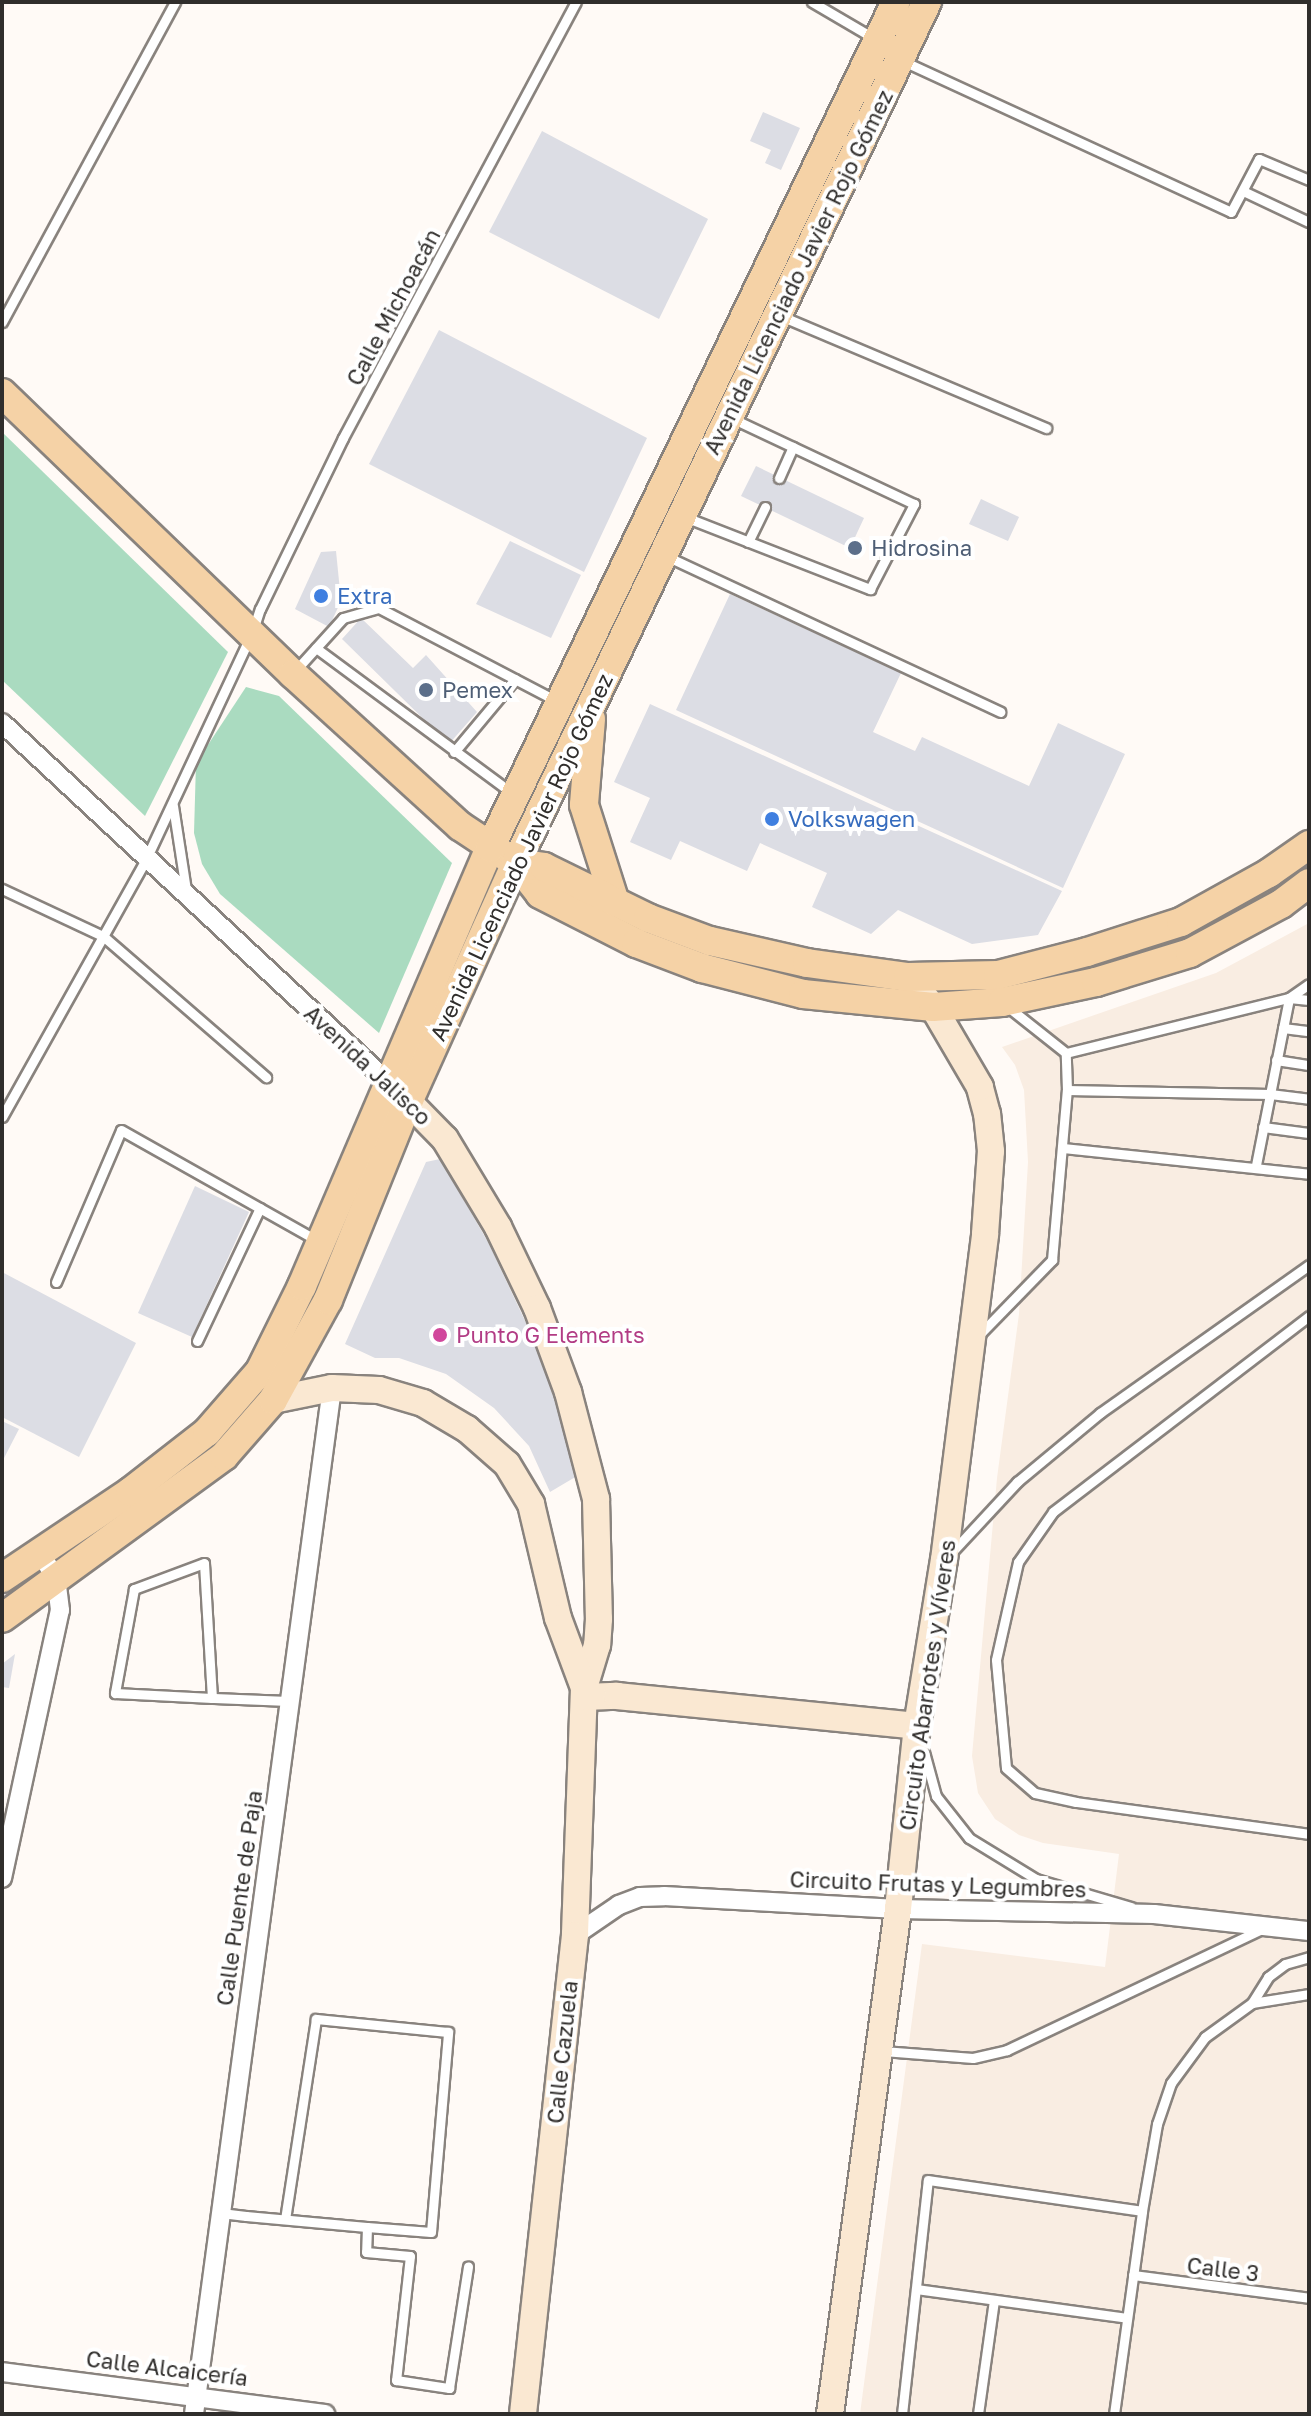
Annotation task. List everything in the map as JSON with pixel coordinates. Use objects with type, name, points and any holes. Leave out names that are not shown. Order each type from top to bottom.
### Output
[{"type":"main road","name":"Avenida Licenciado Javier Rojo Gómez","points":[[2,1618],[224,1456],[273,1400],[328,1300],[346,1256],[399,1091],[490,848],[896,2]]},
{"type":"main road","name":"Avenida Licenciado Javier Rojo Gómez","points":[[2,1578],[85,1522],[207,1432],[260,1371],[321,1242],[516,863],[927,2]]},
{"type":"main road","points":[[813,173],[840,184]]},
{"type":"main road","points":[[2,393],[293,674],[460,826],[516,863],[544,867],[615,902],[710,941],[807,963],[908,977],[998,975],[1181,922],[1269,873],[1309,845]]},
{"type":"main road","points":[[593,699],[584,805],[615,902]]},
{"type":"main road","points":[[516,863],[540,894],[636,943],[702,968],[803,994],[933,1007],[1002,1002],[1096,982],[1190,953],[1281,904],[1309,883]]},
{"type":"main road","name":"Circuito Abarrotes y Víveres","points":[[830,2414],[898,1909],[917,1726],[944,1560],[985,1234],[991,1151],[980,1087],[933,1007],[908,977]]},
{"type":"main road","name":"Avenida Jalisco","points":[[399,1091],[445,1139],[498,1227],[537,1308],[568,1392],[596,1499],[597,1645]]},
{"type":"main road","name":"Calle Cazuela","points":[[273,1400],[332,1388],[379,1390],[423,1403],[467,1429],[507,1464],[531,1504],[558,1618],[584,1692]]},
{"type":"main road","points":[[85,1522],[103,1545]]},
{"type":"main road","name":"Calle Cazuela","points":[[523,2414],[575,1935],[584,1692],[597,1645]]},
{"type":"main road","points":[[584,1692],[917,1726]]},
{"type":"street","name":"Avenida Jalisco","points":[[2,723],[187,898],[399,1091]]},
{"type":"street","name":"Calle Puente de Paja","points":[[195,2404],[332,1388]]},
{"type":"street","points":[[2,1878],[56,1642],[60,1610],[56,1579],[40,1552]]},
{"type":"street","name":"Circuito Frutas y Legumbres","points":[[575,1935],[619,1905],[640,1897],[898,1909],[1154,1914],[1309,1931]]},
{"type":"street","name":"Calle Alcaicería","points":[[2,2372],[195,2404],[325,2414]]},
{"type":"lane","points":[[2,322],[175,2]]},
{"type":"lane","name":"Calle Michoacán","points":[[2,1117],[146,859],[252,633],[260,609],[343,438],[576,2]]},
{"type":"lane","points":[[812,2],[877,40]]},
{"type":"lane","points":[[900,59],[1231,212],[1259,159],[1309,180]]},
{"type":"lane","points":[[1243,191],[1309,222]]},
{"type":"lane","points":[[778,315],[1046,428]]},
{"type":"lane","points":[[655,504],[870,589],[914,504],[702,405]]},
{"type":"lane","points":[[779,478],[793,447]]},
{"type":"lane","points":[[748,542],[765,507]]},
{"type":"lane","points":[[663,555],[687,562],[1000,712]]},
{"type":"lane","points":[[293,674],[343,618],[379,608],[558,701]]},
{"type":"lane","points":[[316,648],[515,795]]},
{"type":"lane","points":[[454,752],[515,679]]},
{"type":"lane","points":[[172,802],[178,857],[187,898]]},
{"type":"lane","points":[[2,889],[103,936],[266,1077]]},
{"type":"lane","points":[[1256,1165],[1289,998],[1309,984]]},
{"type":"lane","points":[[1066,1053],[1289,998],[1309,1000]]},
{"type":"lane","points":[[971,1342],[1052,1260],[1063,1148],[1066,1053],[1002,1002]]},
{"type":"lane","points":[[1283,1028],[1309,1031]]},
{"type":"lane","points":[[1276,1060],[1309,1065]]},
{"type":"lane","points":[[1067,1090],[1270,1094],[1309,1099]]},
{"type":"lane","points":[[1263,1127],[1309,1133]]},
{"type":"lane","points":[[56,1282],[121,1130],[346,1256]]},
{"type":"lane","points":[[1063,1148],[1256,1165],[1309,1174]]},
{"type":"lane","points":[[197,1341],[260,1208]]},
{"type":"lane","points":[[944,1560],[1017,1482],[1100,1413],[1309,1265]]},
{"type":"lane","points":[[1309,1316],[1053,1512],[1018,1562],[996,1660],[1006,1768],[1035,1793],[1076,1802],[1309,1834]]},
{"type":"lane","points":[[212,1698],[204,1563],[134,1589],[115,1693],[212,1698],[290,1701]]},
{"type":"lane","points":[[917,1726],[936,1796],[969,1838],[1036,1879],[1154,1914]]},
{"type":"lane","points":[[879,2051],[973,2058],[1007,2050],[1267,1927]]},
{"type":"lane","points":[[1114,2414],[1142,2211],[1157,2124],[1171,2083],[1205,2037],[1252,2003],[1268,1977],[1285,1964],[1309,1957]]},
{"type":"lane","points":[[1252,2003],[1309,1994]]},
{"type":"lane","points":[[221,2213],[367,2227],[431,2232],[448,2032],[316,2019],[285,2219]]},
{"type":"lane","points":[[902,2414],[928,2180],[1142,2211]]},
{"type":"lane","points":[[367,2227],[366,2252],[410,2256],[396,2380],[449,2388],[468,2266]]},
{"type":"lane","name":"Calle 3","points":[[1133,2275],[1309,2298]]},
{"type":"lane","points":[[916,2289],[1127,2318]]},
{"type":"lane","points":[[978,2414],[994,2300]]},
{"type":"shaded area","points":[[1309,923],[1309,2414],[860,2414],[922,1944],[1105,1967],[1119,1854],[1043,1843],[1019,1835],[995,1819],[978,1793],[972,1756],[997,1478],[1019,1314],[1028,1162],[1024,1090],[1015,1065],[1002,1047],[1216,973]]},
{"type":"green space","points":[[2,432],[228,652],[145,816],[2,680]]},
{"type":"green space","points":[[246,687],[279,696],[452,863],[379,1033],[220,894],[202,864],[194,833],[196,763]]},
{"type":"building","points":[[763,112],[800,128],[781,170],[765,163],[771,150],[750,141]]},
{"type":"building","points":[[542,131],[708,219],[659,319],[489,232]]},
{"type":"building","points":[[439,330],[647,438],[584,572],[369,464]]},
{"type":"building","points":[[756,466],[864,518],[850,548],[741,496]]},
{"type":"building","points":[[981,499],[1019,517],[1008,541],[969,524]]},
{"type":"building","points":[[510,541],[581,575],[551,638],[476,604]]},
{"type":"building","points":[[336,551],[341,601],[329,627],[295,609],[321,552]]},
{"type":"building","points":[[730,594],[901,673],[873,732],[915,751],[922,737],[1029,786],[1058,723],[1125,754],[1063,888],[676,710]]},
{"type":"building","name":"Pemex","points":[[361,618],[413,668],[426,655],[477,712],[449,744],[342,639]]},
{"type":"building","name":"Volkswagen","points":[[650,704],[1062,891],[1038,935],[972,944],[898,910],[871,934],[812,907],[827,873],[760,843],[747,871],[680,841],[671,860],[630,842],[650,798],[614,782]]},
{"type":"building","name":"Punto G Elements","points":[[440,1159],[488,1242],[527,1325],[555,1396],[577,1476],[550,1492],[529,1446],[494,1408],[446,1374],[399,1358],[375,1358],[345,1344],[426,1162]]},
{"type":"building","points":[[195,1186],[249,1212],[192,1337],[138,1313]]},
{"type":"building","points":[[2,1272],[136,1343],[79,1457],[2,1417]]},
{"type":"building","points":[[2,1421],[19,1429],[2,1462]]},
{"type":"building","points":[[15,1654],[9,1688],[2,1687],[2,1664]]},
{"type":"place","name":"Hidrosina","points":[[855,548]]},
{"type":"place","name":"Extra","points":[[321,596]]},
{"type":"place","name":"Pemex","points":[[426,690]]},
{"type":"place","name":"Volkswagen","points":[[772,819]]},
{"type":"place","name":"Punto G Elements","points":[[440,1335]]}]
